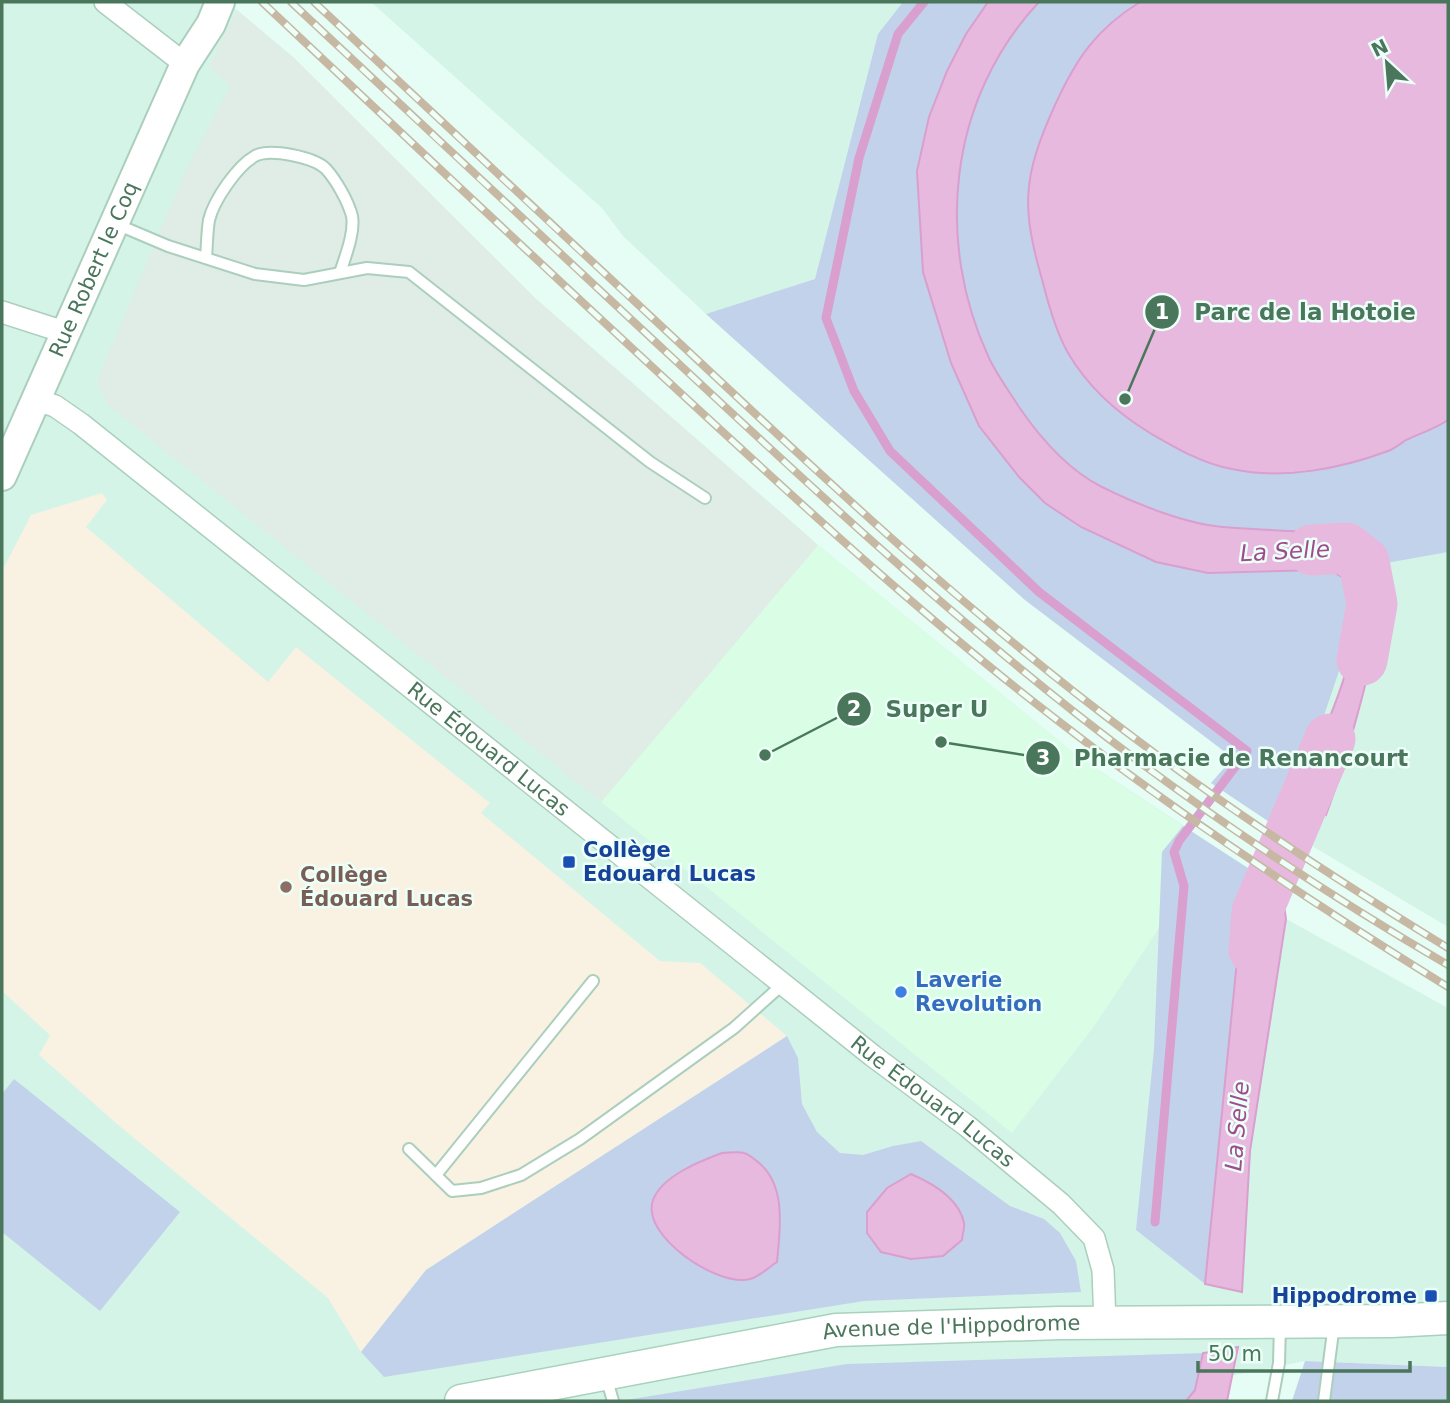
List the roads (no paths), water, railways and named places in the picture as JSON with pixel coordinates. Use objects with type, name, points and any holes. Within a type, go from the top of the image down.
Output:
[{"type":"main road","name":"Avenue de l'Hippodrome","points":[[461,1401],[609,1388],[836,1330],[1448,1318]]},
{"type":"street","points":[[105,2],[185,64]]},
{"type":"street","points":[[185,64],[202,2]]},
{"type":"street","points":[[185,64],[211,24],[220,2]]},
{"type":"street","name":"Rue Robert le Coq","points":[[2,476],[185,64]]},
{"type":"street","points":[[2,312],[67,333]]},
{"type":"street","name":"Rue Édouard Lucas","points":[[37,400],[55,406],[81,424],[873,1056],[978,1135],[1061,1204],[1094,1238],[1103,1270],[1105,1323]]},
{"type":"lane","points":[[206,258],[209,219],[236,172],[257,155],[281,153],[303,157],[325,167],[341,191],[352,217],[350,237],[340,273]]},
{"type":"lane","points":[[115,224],[167,246],[255,274],[304,280],[367,268],[409,272],[650,462],[705,498]]},
{"type":"lane","points":[[436,1175],[593,981]]},
{"type":"lane","points":[[409,1149],[452,1191],[481,1188],[521,1175],[580,1139],[734,1028],[783,984]]},
{"type":"lane","points":[[1324,1401],[1335,1321]]},
{"type":"lane","points":[[1271,1322],[1279,1363],[1272,1401]]},
{"type":"water","points":[[988,2],[1039,2],[1009,40],[985,82],[969,126],[960,172],[957,219],[961,266],[972,313],[992,364],[1019,407],[1036,431],[1067,463],[1090,480],[1130,500],[1177,518],[1209,525],[1279,531],[1355,533],[1376,548],[1387,571],[1348,581],[1332,571],[1208,573],[1156,562],[1081,527],[1045,503],[1019,477],[979,426],[951,363],[923,272],[917,171],[929,117],[947,71],[966,34]]},
{"type":"water","points":[[1140,2],[1448,2],[1448,420],[1390,450],[1350,463],[1291,473],[1251,472],[1221,467],[1200,459],[1150,433],[1104,398],[1076,365],[1056,328],[1036,257],[1028,213],[1031,173],[1044,130],[1080,59],[1099,34]]},
{"type":"water","points":[[1382,589],[1371,664],[1326,815],[1296,798],[1337,699],[1352,647],[1359,596]]},
{"type":"water","points":[[1257,874],[1282,891],[1286,919],[1250,1151],[1242,1292],[1205,1284],[1244,890]]},
{"type":"water","points":[[742,1152],[758,1162],[774,1183],[778,1195],[780,1222],[777,1262],[750,1279],[736,1280],[720,1276],[685,1256],[658,1229],[652,1214],[653,1200],[664,1184],[683,1170],[722,1153]]},
{"type":"water","points":[[911,1174],[944,1193],[961,1214],[964,1225],[962,1240],[943,1256],[911,1259],[881,1252],[867,1233],[867,1212],[887,1188]]},
{"type":"water","points":[[1238,1347],[1227,1401],[1186,1401],[1195,1390],[1203,1353]]},
{"type":"waterway","points":[[924,2],[898,34],[859,158],[826,318],[854,391],[890,451],[1039,592],[1247,751],[1179,841],[1174,852],[1184,886],[1155,1222]]},
{"type":"waterway","name":"La Selle","points":[[1312,550],[1346,548],[1364,562],[1372,604],[1362,660]]},
{"type":"waterway","name":"La Selle","points":[[1254,950],[1257,912],[1330,739]]},
{"type":"railway","points":[[262,2],[743,450],[875,569],[1010,684],[1200,825],[1298,892],[1448,987]]},
{"type":"railway","points":[[291,2],[798,474],[1020,669],[1122,749],[1213,815],[1306,877],[1448,965]]},
{"type":"railway","points":[[314,2],[797,452],[906,551],[1017,646],[1133,737],[1210,793],[1448,948]]},
{"type":"place","name":"Parc de la Hotoie","points":[[1125,399]]},
{"type":"place","name":"Pharmacie de Renancourt","points":[[941,742]]},
{"type":"place","name":"Super U","points":[[765,755]]},
{"type":"place","name":"Collège Edouard Lucas","points":[[569,862]]},
{"type":"place","name":"Collège Édouard Lucas","points":[[286,887]]},
{"type":"place","name":"Laverie Revolution","points":[[901,992]]},
{"type":"place","name":"Hippodrome","points":[[1431,1296]]}]
